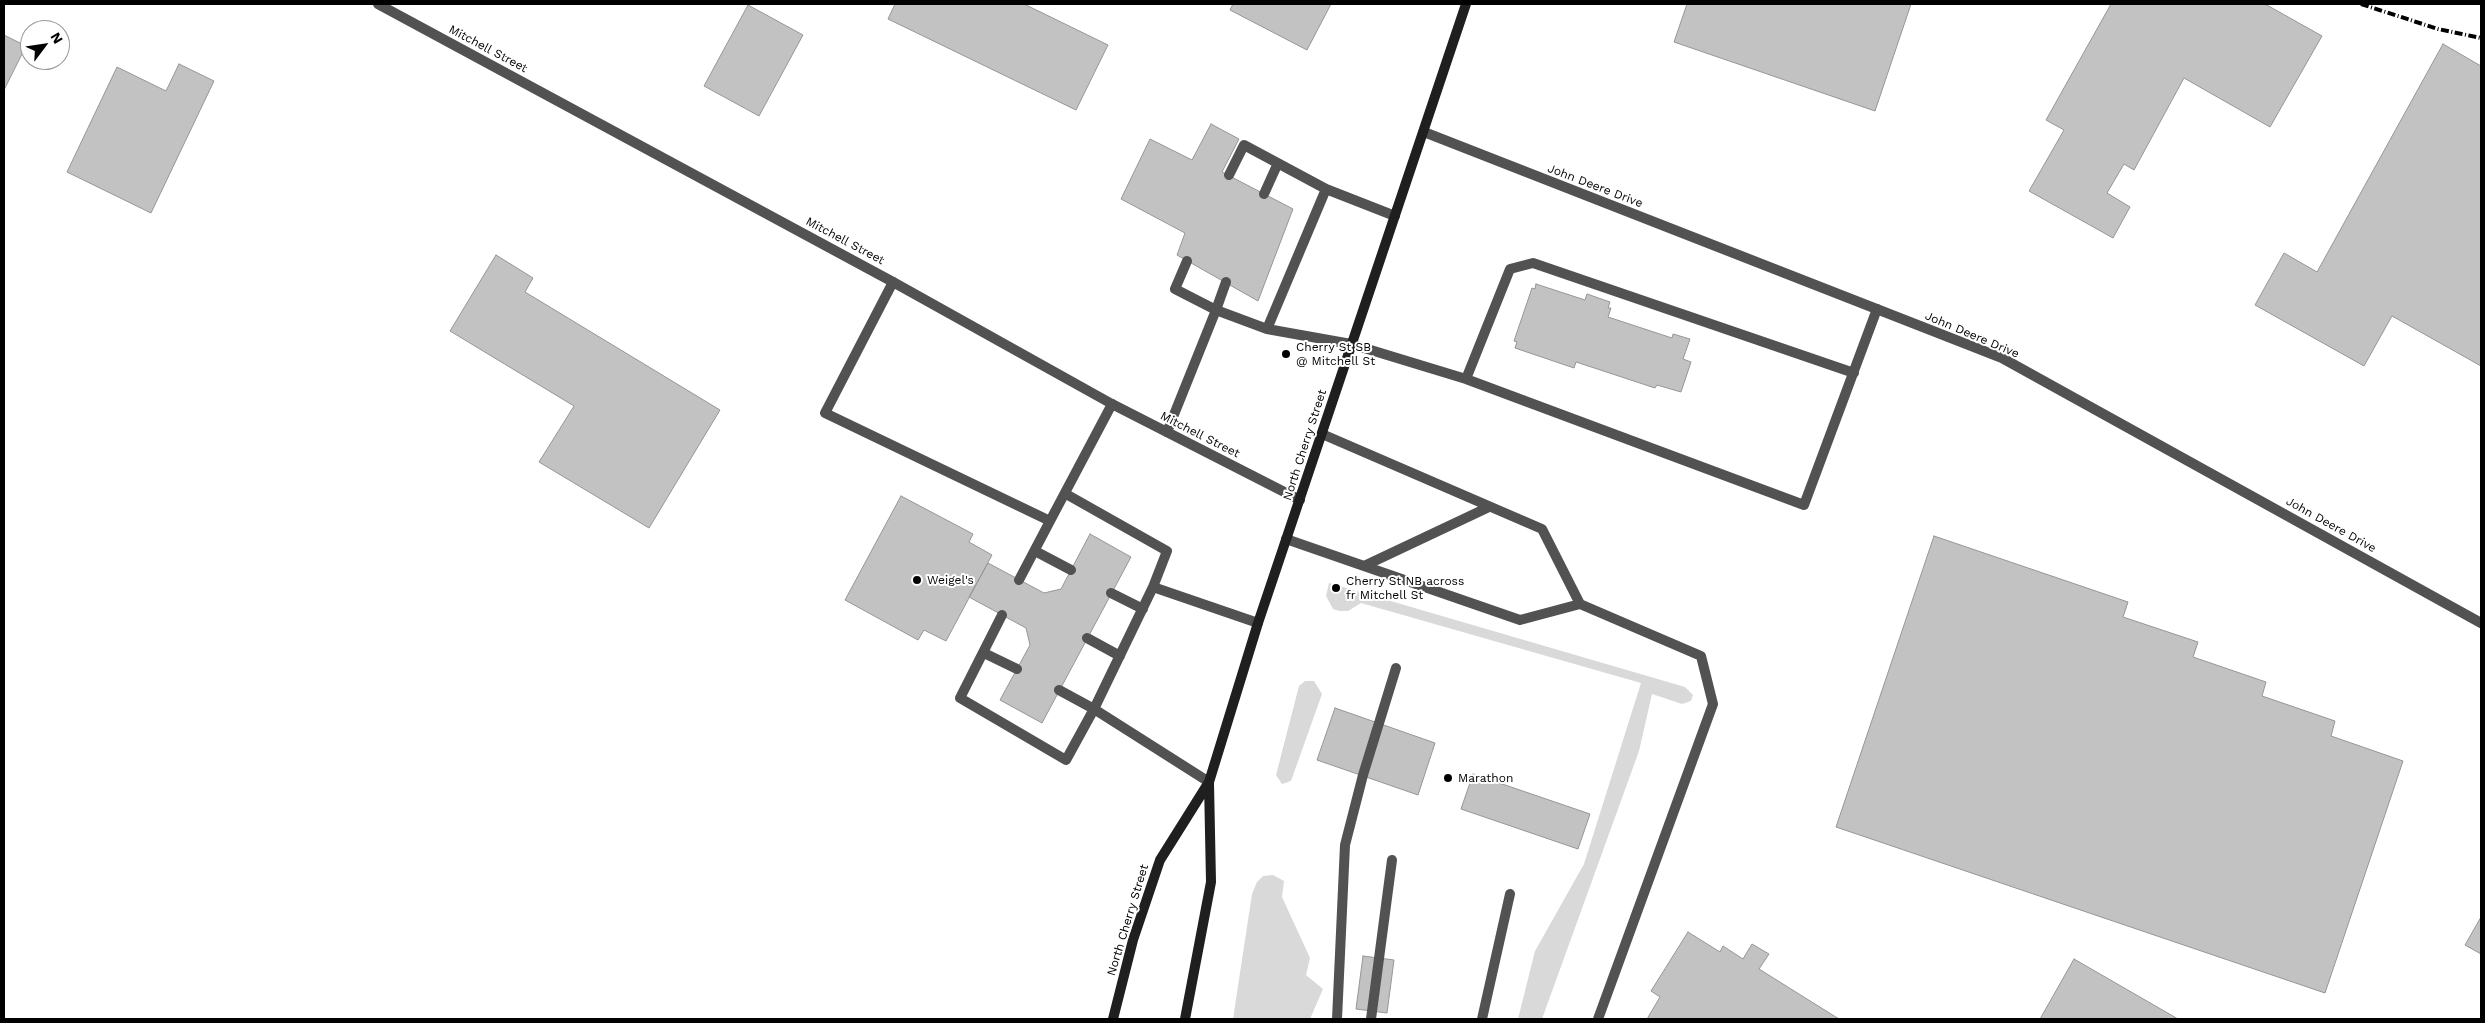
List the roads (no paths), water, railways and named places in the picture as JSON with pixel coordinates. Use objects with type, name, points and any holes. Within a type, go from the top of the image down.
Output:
[{"type":"street","name":"Mitchell Street","points":[[378,4],[893,282],[1112,404],[1300,500]]},
{"type":"street","name":"North Cherry Street","points":[[1113,1019],[1133,940],[1160,860],[1209,782],[1258,623],[1466,4]]},
{"type":"street","name":"John Deere Drive","points":[[1424,132],[2002,358],[2481,622]]},
{"type":"street","points":[[1229,175],[1244,145],[1326,189],[1396,216]]},
{"type":"street","points":[[1264,194],[1278,163]]},
{"type":"street","points":[[1266,329],[1326,189]]},
{"type":"street","points":[[1187,261],[1174,289],[1216,310],[1266,329],[1351,344],[1466,380],[1804,504],[1877,309]]},
{"type":"street","points":[[1466,380],[1510,269],[1533,263],[1854,372]]},
{"type":"street","points":[[893,282],[826,413],[1050,521]]},
{"type":"street","points":[[1167,432],[1226,282]]},
{"type":"street","points":[[1019,580],[1112,404]]},
{"type":"street","points":[[1322,434],[1542,529],[1580,604]]},
{"type":"street","points":[[1002,615],[960,698],[1066,760],[1094,709],[1143,609],[1168,551],[1066,494]]},
{"type":"street","points":[[1364,566],[1489,507]]},
{"type":"street","points":[[1286,539],[1520,620],[1580,604],[1701,656],[1713,704],[1598,1019]]},
{"type":"street","points":[[1035,551],[1071,570]]},
{"type":"street","points":[[1153,587],[1258,623]]},
{"type":"street","points":[[1111,593],[1143,609]]},
{"type":"street","points":[[1087,638],[1120,656]]},
{"type":"street","points":[[984,653],[1017,669]]},
{"type":"street","points":[[1337,1019],[1345,845],[1362,776],[1396,668]]},
{"type":"street","points":[[1059,690],[1094,709],[1209,782]]},
{"type":"street","name":"North Cherry Street","points":[[1186,1019],[1211,882],[1209,782]]},
{"type":"street","points":[[1372,1019],[1392,860]]},
{"type":"street","points":[[1482,1019],[1510,894]]},
{"type":"railway","points":[[2361,4],[2438,29],[2481,38]]},
{"type":"place","name":"Cherry St SB @ Mitchell St","points":[[1286,354]]},
{"type":"place","name":"Weigel's","points":[[917,580]]},
{"type":"place","name":"Cherry St NB across fr Mitchell St","points":[[1336,588]]},
{"type":"place","name":"Marathon","points":[[1448,778]]}]
